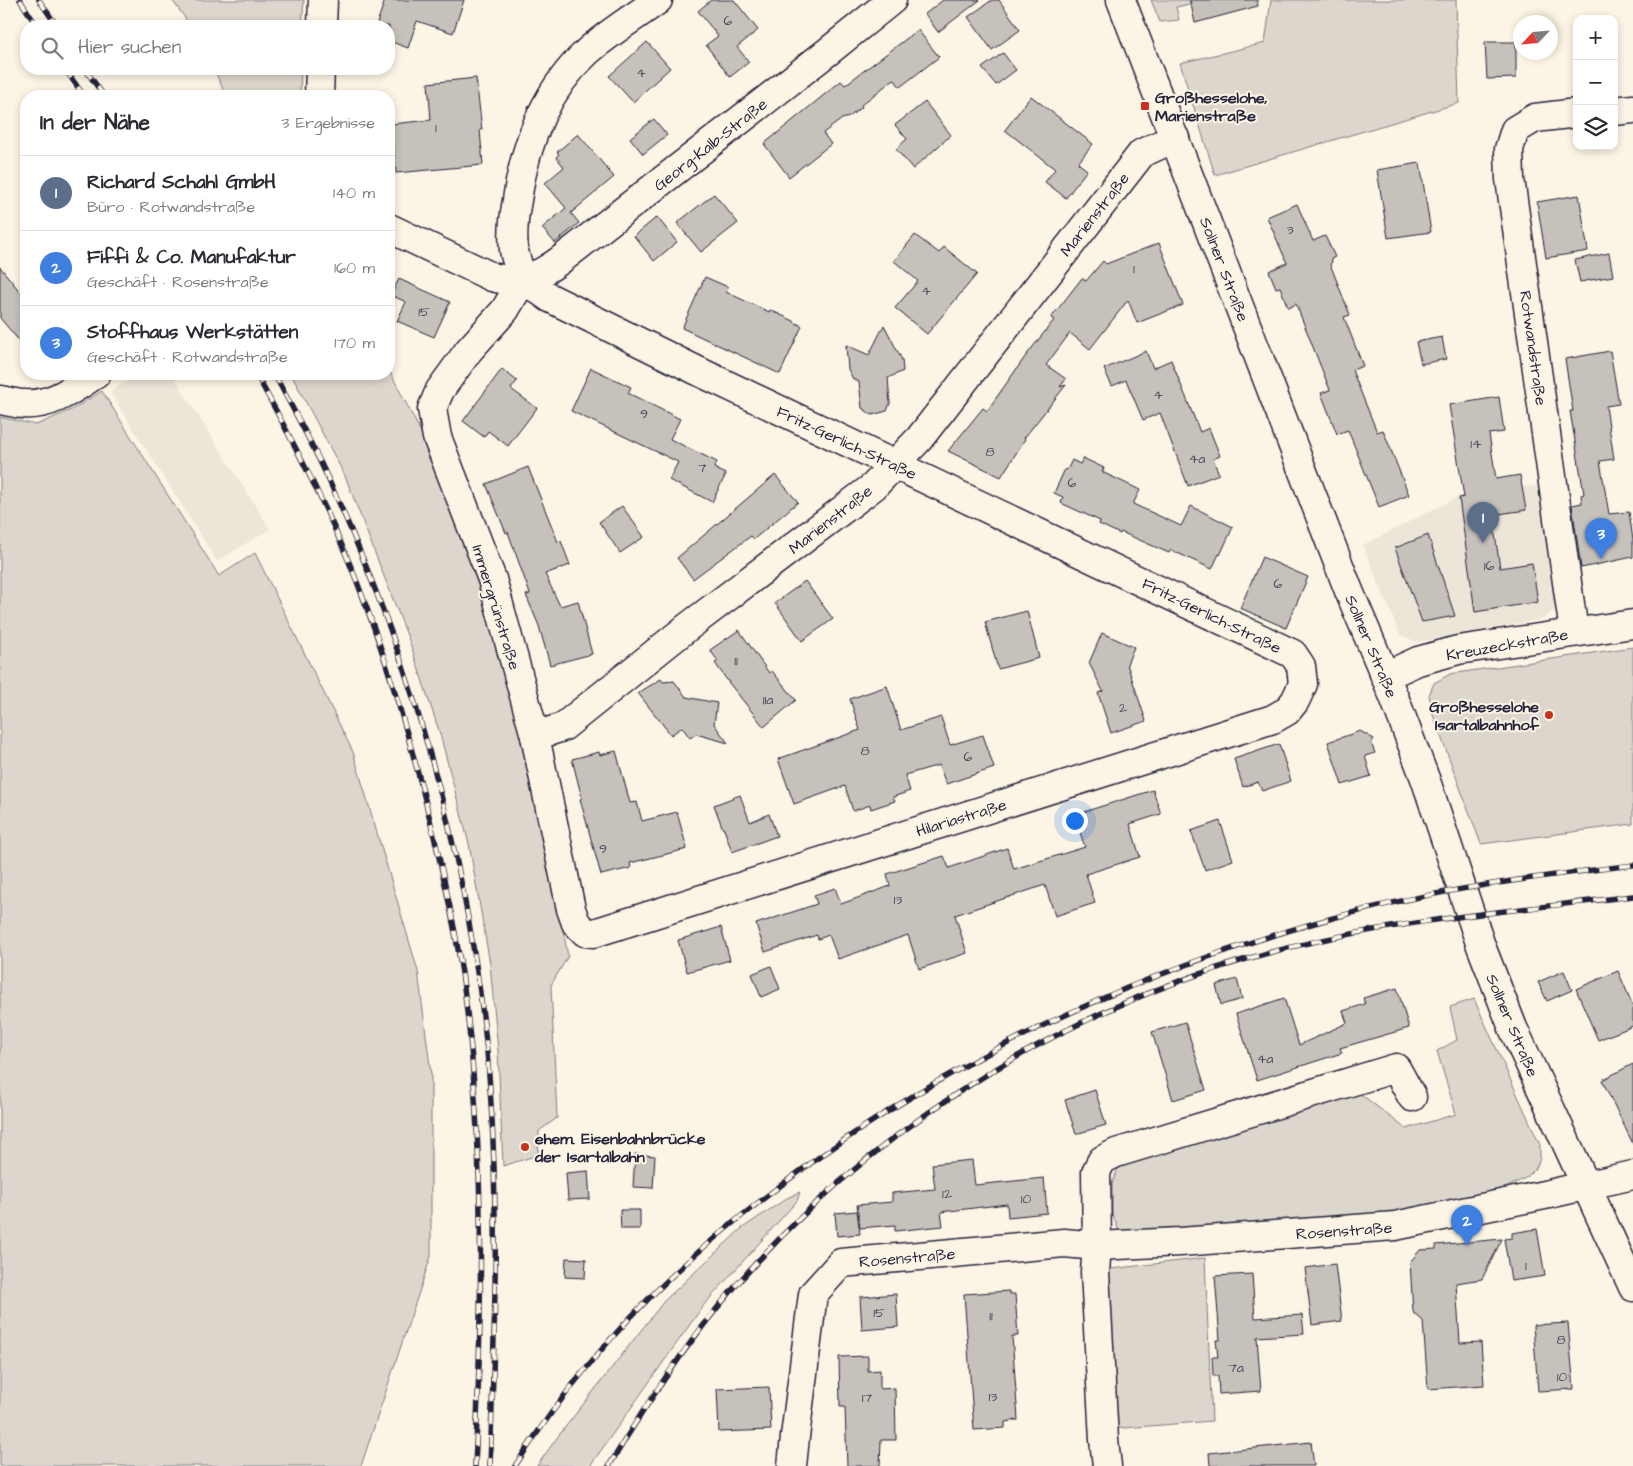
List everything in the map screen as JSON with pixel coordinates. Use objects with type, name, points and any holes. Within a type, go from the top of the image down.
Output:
[{"type":"street","points":[[322,20],[323,0]]},
{"type":"street","points":[[395,231],[492,277],[505,281],[523,279],[514,251],[514,219],[520,175],[547,101],[565,76],[587,52],[610,33],[658,0]]},
{"type":"street","name":"Georg-Kalb-Straße","points":[[523,279],[547,271],[892,0]]},
{"type":"street","name":"Sollner Straße","points":[[1121,0],[1346,582],[1386,676],[1426,781],[1481,946],[1509,1019],[1633,1287]]},
{"type":"street","points":[[319,90],[320,75]]},
{"type":"street","points":[[1618,111],[1633,109]]},
{"type":"street","name":"Rotwandstraße","points":[[1573,113],[1535,118],[1515,130],[1509,149],[1510,179],[1574,632]]},
{"type":"street","name":"Marienstraße","points":[[534,736],[563,727],[689,626],[874,486],[919,439],[1142,153],[1175,138]]},
{"type":"street","name":"Fritz-Gerlich-Straße","points":[[523,279],[550,298],[1280,647],[1293,654],[1301,666]]},
{"type":"street","name":"Immergrünstraße","points":[[523,279],[505,310],[469,350],[440,390],[432,409],[436,437],[492,579],[534,736],[571,909],[576,923],[585,932]]},
{"type":"street","points":[[0,400],[24,404],[43,403],[60,398],[86,380]]},
{"type":"street","name":"Kreuzeckstraße","points":[[1386,676],[1418,661],[1458,650],[1633,624]]},
{"type":"street","name":"Hilariastraße","points":[[585,932],[594,933],[1273,719],[1288,711],[1295,702],[1303,684],[1301,666]]},
{"type":"street","points":[[1105,1453],[1095,1272],[1097,1246],[1096,1172],[1102,1160],[1116,1152],[1396,1068],[1412,1097]]},
{"type":"street","name":"Rosenstraße","points":[[792,1466],[794,1437],[813,1294],[841,1264],[1064,1243],[1097,1246],[1180,1242],[1395,1226],[1633,1175]]},
{"type":"shaded area","points":[[172,0],[304,0],[302,20],[187,20]]},
{"type":"shaded area","points":[[1151,0],[1189,0],[1190,4],[1176,7],[1179,20],[1160,22]]},
{"type":"shaded area","points":[[1271,0],[1456,0],[1459,103],[1215,175],[1180,63],[1265,43]]},
{"type":"shaded area","points":[[217,75],[301,75],[300,90],[223,90]]},
{"type":"shaded area","points":[[128,380],[176,380],[270,529],[217,561],[110,392]]},
{"type":"shaded area","points":[[294,380],[394,380],[423,436],[487,609],[527,744],[568,956],[551,985],[557,1118],[539,1131],[538,1155],[503,1166],[498,1051],[490,964],[469,844],[440,734],[410,643],[345,476]]},
{"type":"shaded area","points":[[102,391],[219,576],[255,553],[353,752],[418,971],[431,1074],[431,1256],[361,1466],[0,1466],[0,417],[36,425],[71,410]]},
{"type":"shaded area","points":[[1540,485],[1556,609],[1543,619],[1417,642],[1400,635],[1363,545],[1458,497]]},
{"type":"shaded area","points":[[1633,647],[1633,824],[1481,844],[1433,715],[1429,695],[1434,683],[1450,674]]},
{"type":"shaded area","points":[[1474,999],[1540,1145],[1540,1159],[1536,1168],[1527,1177],[1500,1191],[1394,1216],[1132,1237],[1119,1231],[1112,1214],[1112,1184],[1118,1168],[1132,1158],[1358,1092],[1406,1129],[1456,1114],[1437,1051],[1457,1040],[1450,1007]]},
{"type":"shaded area","points":[[800,1192],[797,1201],[703,1306],[590,1466],[537,1466],[664,1301],[741,1229],[787,1198]]},
{"type":"shaded area","points":[[1205,1258],[1212,1421],[1112,1429],[1105,1273],[1111,1269]]},
{"type":"building","points":[[385,0],[464,0],[453,33],[417,21],[408,48],[395,43],[395,20],[378,20]]},
{"type":"building","points":[[711,0],[734,0],[758,30],[737,47],[749,62],[730,77],[706,45],[718,36],[698,11]]},
{"type":"building","points":[[943,0],[980,0],[938,32],[925,14]]},
{"type":"building","points":[[992,0],[999,0],[1020,30],[992,50],[968,17]]},
{"type":"building","points":[[1190,0],[1257,0],[1258,6],[1195,23]]},
{"type":"building","points":[[918,30],[939,57],[900,87],[894,79],[849,117],[842,119],[823,133],[831,144],[789,177],[764,144],[841,81],[845,85]]},
{"type":"building","points":[[647,42],[670,68],[633,102],[609,76]]},
{"type":"building","points":[[1485,42],[1513,42],[1516,78],[1487,79]]},
{"type":"building","points":[[1003,53],[1016,70],[996,85],[982,68]]},
{"type":"building","points":[[476,78],[482,130],[480,130],[483,165],[396,173],[395,124],[431,120],[428,83]]},
{"type":"building","points":[[1031,96],[1093,144],[1078,163],[1087,170],[1066,198],[1045,182],[1055,169],[1005,130]]},
{"type":"building","points":[[925,102],[951,135],[913,169],[896,149],[907,139],[895,125]]},
{"type":"building","points":[[654,119],[667,135],[643,154],[630,138]]},
{"type":"building","points":[[578,134],[614,177],[571,213],[579,223],[555,243],[542,228],[566,208],[545,183],[564,167],[556,157],[559,154],[557,152]]},
{"type":"building","points":[[1420,163],[1431,232],[1388,238],[1377,170]]},
{"type":"building","points":[[714,194],[738,223],[701,252],[677,223]]},
{"type":"building","points":[[1579,195],[1588,251],[1546,258],[1537,202]]},
{"type":"building","points":[[1297,204],[1313,241],[1325,236],[1335,257],[1331,259],[1332,262],[1330,264],[1350,315],[1344,317],[1363,366],[1352,370],[1377,432],[1383,430],[1409,495],[1379,507],[1348,430],[1337,434],[1321,393],[1330,390],[1296,304],[1288,308],[1280,287],[1276,288],[1269,271],[1287,263],[1267,217]]},
{"type":"building","points":[[657,217],[677,242],[654,261],[634,236]]},
{"type":"building","points":[[915,235],[939,253],[944,247],[977,274],[927,334],[895,308],[918,281],[894,261]]},
{"type":"building","points":[[1159,243],[1183,305],[1137,323],[1128,300],[1090,349],[1070,333],[1046,365],[1066,379],[1060,387],[1066,385],[1024,438],[1001,477],[948,451],[983,408],[987,411],[1054,320],[1051,318],[1082,278],[1086,281],[1103,261],[1106,264]]},
{"type":"building","points":[[1609,253],[1613,276],[1580,282],[1575,260]]},
{"type":"building","points":[[0,267],[20,292],[20,342],[0,318]]},
{"type":"building","points":[[705,277],[728,287],[726,292],[769,312],[770,310],[802,326],[780,374],[682,328]]},
{"type":"building","points":[[399,279],[450,302],[434,337],[397,321],[406,302],[395,297],[395,287]]},
{"type":"building","points":[[884,325],[902,360],[903,371],[888,378],[890,403],[887,411],[872,415],[862,408],[859,382],[853,379],[848,369],[846,345],[869,355]]},
{"type":"building","points":[[1442,337],[1446,359],[1421,364],[1416,342]]},
{"type":"building","points":[[1146,351],[1153,368],[1171,360],[1200,432],[1209,428],[1220,456],[1213,459],[1219,474],[1188,486],[1160,413],[1143,420],[1126,380],[1112,386],[1104,369]]},
{"type":"building","points":[[1610,351],[1619,404],[1606,406],[1614,459],[1600,461],[1609,514],[1629,512],[1633,540],[1633,557],[1581,568],[1572,505],[1582,503],[1581,495],[1584,494],[1570,411],[1573,411],[1565,359]]},
{"type":"building","points":[[591,368],[631,387],[628,393],[680,419],[670,439],[717,462],[714,468],[726,474],[712,502],[669,480],[678,462],[571,411]]},
{"type":"building","points":[[502,369],[517,381],[511,389],[537,408],[508,446],[488,431],[484,437],[463,421]]},
{"type":"building","points":[[1499,397],[1504,432],[1489,434],[1496,479],[1520,475],[1526,510],[1492,515],[1500,568],[1532,563],[1538,602],[1475,612],[1459,498],[1464,497],[1449,405]]},
{"type":"building","points":[[1083,458],[1104,468],[1102,472],[1140,490],[1133,504],[1181,526],[1191,506],[1233,527],[1212,569],[1171,550],[1169,553],[1121,532],[1120,534],[1099,524],[1100,521],[1061,503],[1063,497],[1054,493],[1065,469],[1067,470],[1072,460],[1080,464]]},
{"type":"building","points":[[528,467],[558,542],[561,541],[570,565],[545,574],[560,606],[578,601],[592,654],[550,665],[539,626],[526,595],[530,594],[508,532],[506,533],[486,484]]},
{"type":"building","points":[[775,475],[798,502],[754,539],[751,536],[693,579],[677,558]]},
{"type":"building","points":[[622,506],[644,537],[620,553],[599,522]]},
{"type":"building","points":[[1428,535],[1455,616],[1422,622],[1395,548]]},
{"type":"building","points":[[1262,557],[1308,577],[1286,628],[1240,608]]},
{"type":"building","points":[[805,581],[833,619],[802,641],[775,603]]},
{"type":"building","points":[[1027,611],[1039,658],[998,669],[985,622]]},
{"type":"building","points":[[739,630],[769,673],[772,671],[796,700],[764,727],[729,683],[715,663],[718,661],[710,650]]},
{"type":"building","points":[[1102,633],[1134,647],[1127,664],[1146,721],[1111,733],[1098,693],[1103,691],[1089,663]]},
{"type":"building","points":[[661,679],[663,682],[674,681],[686,697],[717,703],[714,724],[728,743],[696,734],[690,738],[682,727],[671,735],[638,693]]},
{"type":"building","points":[[887,686],[901,730],[941,717],[950,745],[983,735],[994,768],[946,784],[939,765],[905,775],[910,791],[893,797],[895,801],[871,809],[870,805],[853,811],[845,786],[794,804],[778,759],[860,730],[850,699]]},
{"type":"building","points":[[1360,731],[1374,739],[1371,743],[1375,753],[1365,756],[1371,776],[1342,785],[1328,742]]},
{"type":"building","points":[[1279,744],[1291,781],[1262,791],[1258,782],[1243,787],[1234,759]]},
{"type":"building","points":[[616,751],[630,803],[637,802],[642,821],[677,812],[687,849],[630,863],[631,868],[601,875],[580,799],[582,798],[572,759],[599,752],[600,755]]},
{"type":"building","points":[[1153,790],[1161,814],[1130,824],[1140,857],[1086,874],[1095,903],[1055,916],[1045,885],[955,915],[967,953],[919,969],[908,935],[838,959],[829,935],[818,939],[817,935],[765,952],[756,924],[817,904],[814,895],[835,888],[841,904],[890,886],[887,874],[944,856],[949,868],[1007,848],[1014,869],[1085,847],[1074,815]]},
{"type":"building","points":[[740,795],[750,822],[769,814],[777,836],[732,852],[714,805]]},
{"type":"building","points":[[1220,821],[1233,860],[1205,870],[1191,831]]},
{"type":"building","points":[[721,927],[730,960],[687,972],[678,940]]},
{"type":"building","points":[[771,966],[780,989],[761,997],[752,974]]},
{"type":"building","points":[[1564,971],[1572,990],[1547,1001],[1538,982]]},
{"type":"building","points":[[1618,971],[1633,1006],[1633,1026],[1598,1040],[1576,989]]},
{"type":"building","points":[[1237,979],[1242,999],[1221,1005],[1216,985]]},
{"type":"building","points":[[1397,988],[1409,1028],[1340,1048],[1342,1053],[1257,1080],[1236,1014],[1284,998],[1299,1045],[1347,1023],[1343,1011],[1365,1004],[1363,998]]},
{"type":"building","points":[[1185,1022],[1206,1090],[1173,1100],[1152,1032]]},
{"type":"building","points":[[1633,1064],[1633,1144],[1602,1080]]},
{"type":"building","points":[[1095,1090],[1106,1125],[1076,1134],[1065,1100]]},
{"type":"building","points":[[635,1154],[655,1156],[653,1188],[633,1187]]},
{"type":"building","points":[[972,1160],[975,1185],[1044,1178],[1047,1213],[1008,1217],[1007,1204],[941,1212],[943,1226],[895,1231],[895,1225],[860,1228],[857,1205],[892,1202],[892,1193],[935,1189],[932,1164]]},
{"type":"building","points":[[588,1171],[590,1199],[568,1200],[566,1173]]},
{"type":"building","points":[[620,1210],[640,1210],[640,1229],[621,1229]]},
{"type":"building","points":[[857,1211],[860,1234],[837,1236],[835,1213]]},
{"type":"building","points":[[1537,1229],[1545,1276],[1511,1281],[1504,1239],[1512,1238],[1512,1233]]},
{"type":"building","points":[[1502,1239],[1482,1279],[1456,1283],[1460,1343],[1481,1342],[1484,1385],[1428,1389],[1423,1321],[1413,1312],[1410,1262],[1420,1250],[1436,1249],[1436,1245]]},
{"type":"building","points":[[566,1258],[586,1259],[585,1278],[565,1277]]},
{"type":"building","points":[[1335,1264],[1342,1321],[1312,1325],[1305,1268]]},
{"type":"building","points":[[1252,1274],[1255,1318],[1302,1315],[1304,1334],[1257,1337],[1261,1391],[1219,1394],[1218,1376],[1213,1376],[1212,1357],[1218,1357],[1216,1340],[1220,1340],[1215,1276]]},
{"type":"building","points":[[1009,1291],[1009,1294],[1015,1294],[1018,1336],[1012,1336],[1018,1420],[1005,1422],[1005,1428],[974,1430],[964,1294]]},
{"type":"building","points":[[896,1294],[898,1327],[862,1330],[860,1297]]},
{"type":"building","points":[[1568,1323],[1574,1389],[1538,1391],[1533,1325]]},
{"type":"building","points":[[868,1356],[868,1371],[880,1370],[880,1389],[895,1388],[896,1440],[881,1440],[880,1466],[847,1466],[845,1407],[840,1407],[839,1357]]},
{"type":"building","points":[[769,1387],[771,1430],[719,1432],[717,1389]]},
{"type":"building","points":[[1311,1442],[1314,1466],[1210,1466],[1209,1453]]},
{"type":"railway","points":[[20,0],[33,20]]},
{"type":"railway","points":[[39,0],[53,20]]},
{"type":"railway","points":[[69,75],[80,90]]},
{"type":"railway","points":[[89,75],[100,90]]},
{"type":"railway","points":[[259,380],[317,490],[349,562],[370,617],[389,672],[427,807],[454,925],[469,1034],[475,1095],[478,1157],[480,1343],[475,1466]]},
{"type":"railway","points":[[277,380],[331,485],[387,621],[411,691],[432,762],[451,834],[466,907],[478,979],[487,1052],[494,1156],[495,1311],[490,1466]]},
{"type":"railway","points":[[515,1466],[550,1414],[609,1341],[652,1295],[708,1243],[818,1158],[881,1115],[946,1076],[1080,1008],[1221,952],[1293,929],[1433,894],[1633,865]]},
{"type":"railway","points":[[609,1466],[659,1386],[715,1310],[757,1262],[810,1209],[867,1159],[928,1113],[991,1072],[1057,1035],[1126,1003],[1196,975],[1268,953],[1313,942],[1449,918],[1633,896]]},
{"type":"place","name":"Großhesselohe, Marienstraße","points":[[1145,106]]},
{"type":"place","name":"Richard Schahl GmbH","points":[[1483,543]]},
{"type":"place","name":"Stoffhaus Werkstätten","points":[[1601,559]]},
{"type":"place","name":"Großhesselohe Isartalbahnhof","points":[[1549,715]]},
{"type":"place","name":"ehem. Eisenbahnbrücke der Isartalbahn","points":[[525,1147]]},
{"type":"place","name":"Fiffi & Co. Manufaktur","points":[[1467,1246]]}]
